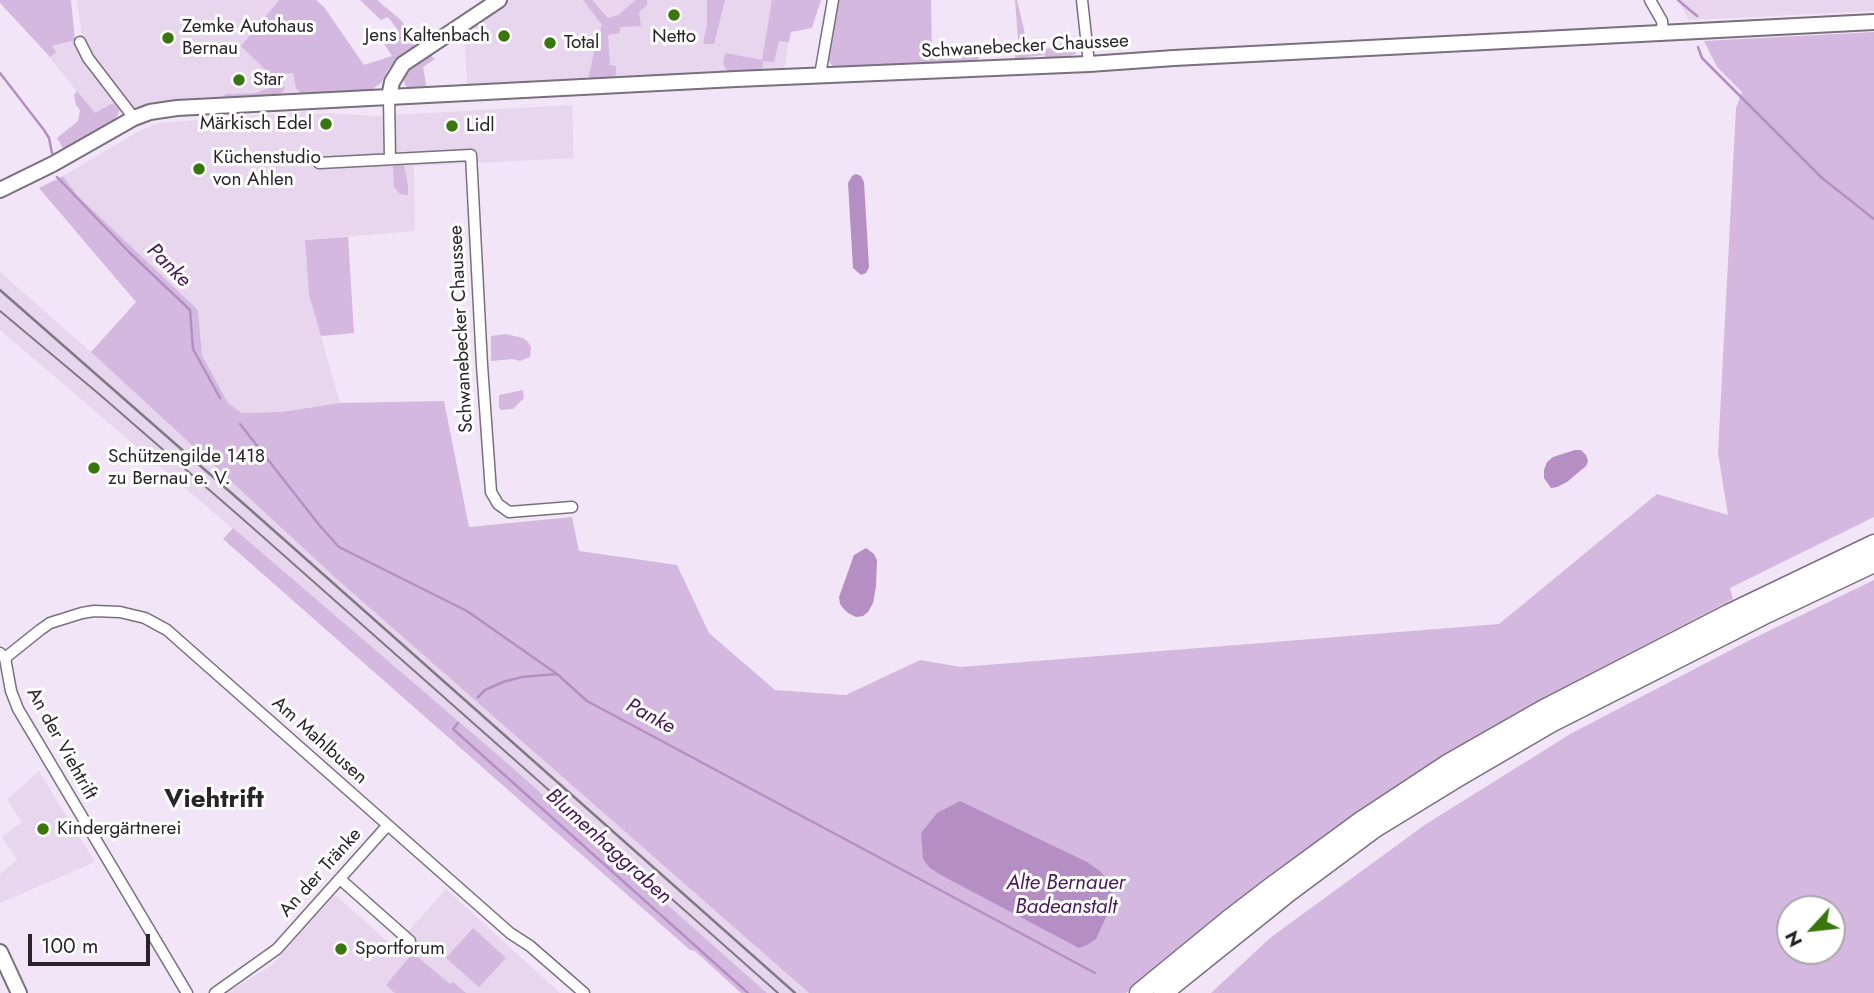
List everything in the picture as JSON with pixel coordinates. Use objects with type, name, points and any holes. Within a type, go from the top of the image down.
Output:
[{"type":"highway","points":[[1139,993],[1271,887],[1361,821],[1449,763],[1542,710],[1728,614],[1874,544]]},
{"type":"highway","points":[[1163,993],[1353,844],[1460,776],[1551,723],[1768,613],[1874,563]]},
{"type":"main road","points":[[389,97],[392,82],[403,64],[499,0]]},
{"type":"main road","name":"Schwanebecker Chaussee","points":[[0,190],[53,164],[134,118],[150,112],[177,108],[1088,64],[1874,22]]},
{"type":"main road","points":[[1,956],[19,993]]},
{"type":"street","points":[[820,75],[833,0]]},
{"type":"street","points":[[1082,0],[1088,64]]},
{"type":"street","points":[[1650,0],[1669,32]]},
{"type":"street","points":[[80,42],[88,58],[134,118]]},
{"type":"street","points":[[389,97],[390,159]]},
{"type":"street","name":"Schwanebecker Chaussee","points":[[319,163],[471,155],[491,492],[498,504],[509,512],[572,507]]},
{"type":"street","name":"Am Mahlbusen","points":[[3,655],[50,624],[94,611],[120,612],[145,618],[167,630],[518,940],[530,946],[584,993]]},
{"type":"street","name":"An der Viehtrift","points":[[3,655],[18,709],[187,993]]},
{"type":"street","name":"An der Tränke","points":[[215,993],[275,950],[387,825]]},
{"type":"street","points":[[340,879],[410,941]]},
{"type":"shaded area","points":[[0,0],[71,0],[75,40],[52,46],[56,52],[50,57]]},
{"type":"shaded area","points":[[77,0],[279,0],[241,46],[293,73],[296,89],[303,95],[208,98],[119,109],[98,118],[43,49],[82,38]]},
{"type":"shaded area","points":[[279,0],[316,0],[324,7],[364,65],[392,56],[378,34],[396,34],[398,30],[388,17],[381,20],[360,0],[377,0],[402,21],[416,48],[400,57],[389,68],[381,83],[371,90],[308,97],[296,89],[293,73],[271,75],[241,46]]},
{"type":"shaded area","points":[[506,0],[796,0],[784,69],[513,83],[467,89],[465,46],[461,34]]},
{"type":"shaded area","points":[[583,0],[592,0],[608,18],[618,15],[636,0],[647,0],[647,5],[639,12],[641,26],[620,27],[620,33],[608,35],[610,65],[616,66],[614,78],[588,80],[602,25]]},
{"type":"shaded area","points":[[707,0],[725,0],[714,44],[703,44],[707,24]]},
{"type":"shaded area","points":[[772,0],[821,0],[812,28],[791,32],[789,42],[779,41],[774,62],[763,61],[762,70],[728,72],[723,64],[725,53],[762,60]]},
{"type":"shaded area","points":[[836,0],[931,0],[932,52],[975,51],[975,44],[978,44],[979,58],[973,64],[835,69],[827,59]]},
{"type":"shaded area","points":[[1015,0],[1029,51],[1060,47],[1060,44],[1066,42],[1067,51],[1078,49],[1075,54],[1015,60],[1015,52],[1026,51],[1023,38],[1018,39]]},
{"type":"shaded area","points":[[1678,0],[1874,0],[1874,11],[1689,20]]},
{"type":"shaded area","points":[[1874,32],[1874,517],[1730,588],[1733,599],[1568,685],[1356,813],[1222,913],[1126,993],[809,993],[339,581],[91,352],[136,302],[39,188],[63,176],[77,195],[198,310],[202,355],[228,403],[242,413],[281,412],[340,403],[444,401],[469,527],[572,517],[579,551],[677,565],[709,633],[775,690],[846,695],[920,660],[961,667],[1499,624],[1657,494],[1728,515],[1718,453],[1736,108],[1742,92],[1717,67],[1704,41]]},
{"type":"shaded area","points":[[428,53],[435,59],[423,67],[427,90],[410,89],[405,85],[403,76],[413,63]]},
{"type":"shaded area","points":[[280,84],[285,88],[279,96],[222,97],[227,94],[256,93]]},
{"type":"shaded area","points":[[77,91],[95,113],[113,103],[119,112],[116,119],[64,150],[57,138],[78,121],[80,110],[74,95]]},
{"type":"shaded area","points":[[572,105],[574,158],[414,166],[415,231],[305,240],[309,295],[340,403],[280,412],[242,413],[228,403],[202,355],[198,310],[77,195],[63,176],[139,131],[159,123],[312,111],[315,114],[374,116]]},
{"type":"shaded area","points":[[404,165],[408,195],[400,194],[394,187],[393,166]]},
{"type":"shaded area","points":[[348,237],[354,333],[321,336],[309,295],[305,240]]},
{"type":"shaded area","points":[[0,272],[91,352],[339,581],[809,993],[767,993],[506,762],[0,330]]},
{"type":"shaded area","points":[[505,334],[523,338],[528,342],[531,347],[530,357],[520,361],[491,361],[491,336]]},
{"type":"shaded area","points":[[523,390],[524,398],[513,409],[499,408],[499,395]]},
{"type":"shaded area","points":[[233,528],[506,762],[767,993],[741,993],[695,951],[690,950],[223,539]]},
{"type":"shaded area","points":[[1874,580],[1874,993],[1211,993],[1270,938],[1426,824],[1572,733],[1750,640]]},
{"type":"shaded area","name":"Kindergärtnerei","points":[[39,771],[95,862],[0,903],[0,874],[17,860],[2,837],[22,822],[7,800]]},
{"type":"shaded area","points":[[446,889],[560,993],[227,993],[272,965],[335,895],[394,947]]},
{"type":"shaded area","points":[[473,928],[506,958],[479,987],[446,958]]},
{"type":"shaded area","points":[[413,953],[450,984],[453,982],[466,993],[395,993],[386,985]]},
{"type":"water","points":[[856,174],[861,176],[864,182],[869,267],[866,273],[861,275],[853,268],[848,183]]},
{"type":"water","points":[[1581,450],[1586,455],[1586,466],[1567,482],[1551,488],[1544,478],[1547,462],[1553,457]]},
{"type":"water","points":[[866,548],[877,560],[876,586],[873,603],[868,612],[856,617],[843,608],[839,597],[854,555]]},
{"type":"water","name":"Alte Bernauer Badeanstalt","points":[[960,801],[1087,862],[1100,871],[1111,884],[1114,900],[1096,939],[1079,948],[929,867],[923,859],[921,833],[937,813]]},
{"type":"waterway","points":[[1678,0],[1697,16]]},
{"type":"waterway","points":[[1698,47],[1702,58],[1822,178],[1874,219]]},
{"type":"waterway","name":"Panke","points":[[0,73],[44,130],[52,153]]},
{"type":"waterway","name":"Panke","points":[[57,177],[129,252],[190,310],[193,349],[220,398]]},
{"type":"waterway","name":"Panke","points":[[240,424],[339,547],[467,611],[557,674],[587,701],[1095,973]]},
{"type":"waterway","points":[[478,697],[485,690],[503,682],[522,677],[557,674]]},
{"type":"waterway","name":"Blumenhaggraben","points":[[458,723],[453,729],[748,993]]},
{"type":"tram line","points":[[0,311],[245,521],[778,993]]},
{"type":"railway","points":[[0,290],[795,993]]},
{"type":"place","name":"Netto","points":[[674,15]]},
{"type":"place","name":"Jens Kaltenbach","points":[[504,36]]},
{"type":"place","name":"Zemke Autohaus Bernau","points":[[168,38]]},
{"type":"place","name":"Total","points":[[550,43]]},
{"type":"place","name":"Star","points":[[239,80]]},
{"type":"place","name":"Märkisch Edel","points":[[326,124]]},
{"type":"place","name":"Lidl","points":[[452,126]]},
{"type":"place","name":"Küchenstudio von Ahlen","points":[[199,169]]},
{"type":"place","name":"Schützengilde 1418 zu Bernau e. V.","points":[[94,468]]},
{"type":"place","name":"Kindergärtnerei","points":[[43,829]]},
{"type":"place","name":"Sportforum","points":[[341,949]]},
{"type":"district","name":"Viehtrift","points":[[214,801]]}]
